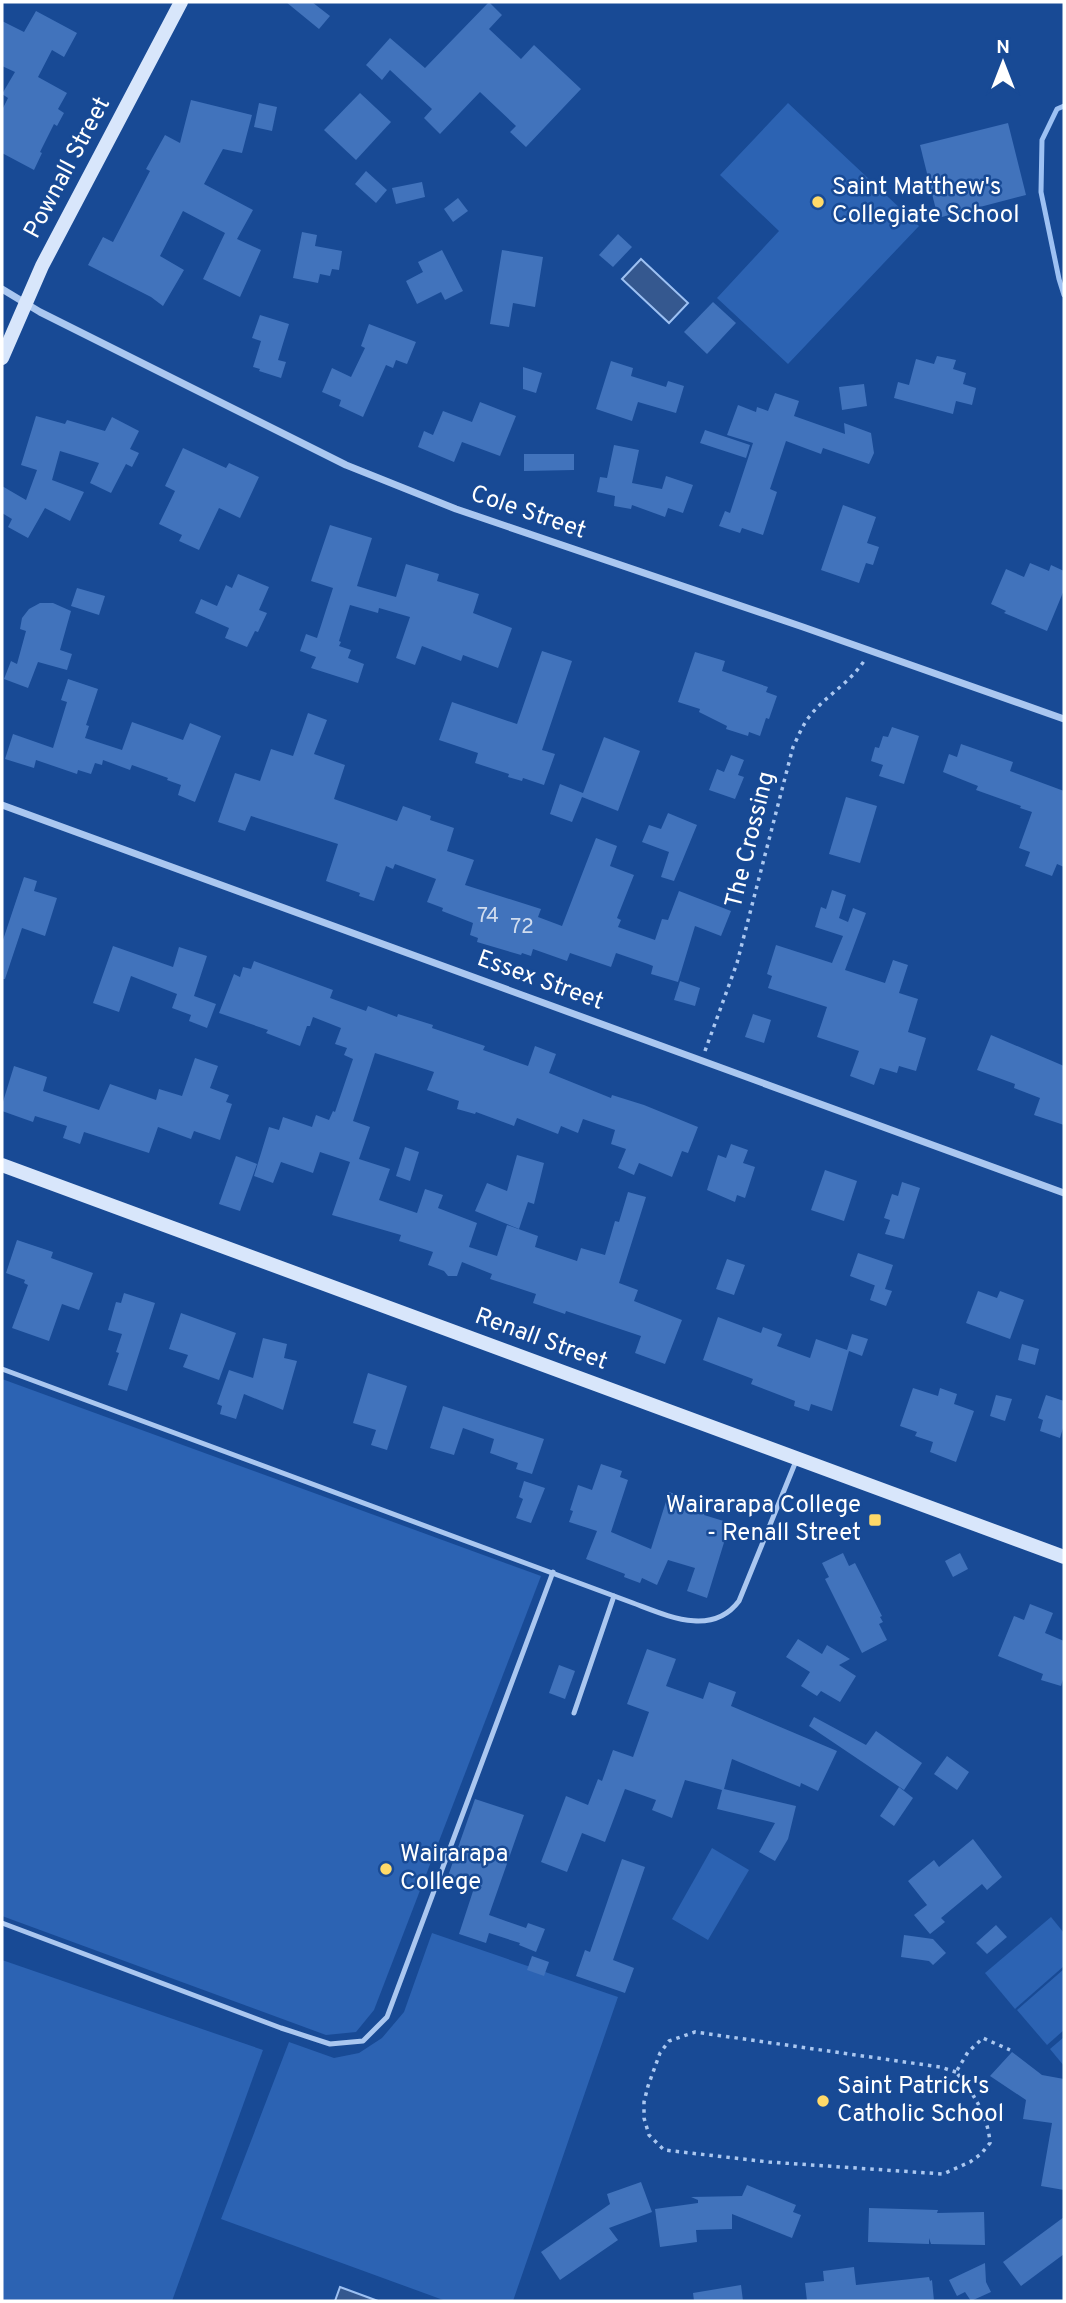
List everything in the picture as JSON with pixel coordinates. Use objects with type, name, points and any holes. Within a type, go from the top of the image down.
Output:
[{"type":"street","name":"Pownall Street","points":[[2,358],[25,303],[181,2]]},
{"type":"street","name":"Cole Street","points":[[2,289],[346,466],[456,509],[1064,719]]},
{"type":"street","name":"Essex Street","points":[[2,805],[1064,1193]]},
{"type":"street","name":"Renall Street","points":[[2,1166],[1064,1557]]},
{"type":"lane","points":[[2,1369],[614,1596],[693,1622],[715,1619],[727,1614],[743,1595],[797,1458]]},
{"type":"lane","points":[[2,1923],[281,2028],[330,2044],[363,2041],[387,2017],[553,1572]]},
{"type":"lane","points":[[574,1713],[614,1596]]},
{"type":"path","name":"The Crossing","points":[[702,1060],[737,963],[793,747],[807,719],[855,674],[871,651]]},
{"type":"path","points":[[695,2032],[940,2067],[956,2072],[986,2119],[990,2143],[970,2162],[943,2174],[769,2162],[664,2150],[649,2135],[643,2118],[648,2086],[660,2053],[669,2041],[695,2032]]},
{"type":"path","points":[[956,2072],[968,2052],[983,2038],[1010,2050]]},
{"type":"shaded area","points":[[788,103],[919,226],[788,364],[717,298],[779,231],[720,175]]},
{"type":"shaded area","points":[[641,259],[688,303],[669,323],[622,279]]},
{"type":"shaded area","points":[[2,1379],[541,1576],[374,2010],[356,2032],[326,2035],[2,1916]]},
{"type":"shaded area","points":[[712,1848],[749,1870],[708,1940],[672,1919]]},
{"type":"shaded area","points":[[1051,1917],[1064,1933],[1064,1966],[1015,2009],[985,1973]]},
{"type":"shaded area","points":[[432,1933],[618,1997],[513,2301],[446,2301],[221,2219],[289,2042],[334,2058],[359,2053],[382,2038],[404,2012]]},
{"type":"shaded area","points":[[2,1960],[263,2050],[172,2301],[2,2301]]},
{"type":"shaded area","points":[[1064,1969],[1064,2030],[1047,2045],[1017,2010]]},
{"type":"shaded area","points":[[1064,2037],[1064,2066],[1050,2049]]},
{"type":"shaded area","points":[[340,2287],[378,2301],[335,2301]]},
{"type":"building","points":[[286,2],[312,2],[330,16],[319,29]]},
{"type":"building","points":[[489,2],[502,15],[489,29],[521,59],[534,45],[581,89],[526,147],[510,132],[516,126],[480,92],[440,134],[424,118],[432,109],[390,70],[382,80],[366,65],[390,38],[425,68]]},
{"type":"building","points":[[36,11],[77,33],[64,57],[52,50],[38,77],[67,93],[58,109],[64,113],[57,126],[54,124],[34,170],[2,153],[2,110],[8,98],[2,94],[15,72],[2,66],[2,21],[24,32]]},
{"type":"building","points":[[360,93],[391,122],[356,160],[324,130]]},
{"type":"building","points":[[191,100],[252,115],[242,153],[223,149],[204,184],[253,210],[237,239],[261,250],[240,297],[203,279],[225,233],[183,211],[160,256],[184,270],[163,306],[151,297],[88,265],[103,237],[113,242],[150,171],[146,169],[165,135],[180,143]]},
{"type":"building","points":[[259,103],[277,107],[272,131],[254,127]]},
{"type":"building","points":[[1008,123],[1026,195],[938,218],[920,145]]},
{"type":"building","points":[[366,171],[387,190],[376,203],[355,184]]},
{"type":"building","points":[[422,182],[425,197],[396,204],[392,188]]},
{"type":"building","points":[[458,198],[468,211],[453,222],[444,209]]},
{"type":"building","points":[[302,232],[317,235],[315,246],[342,251],[339,270],[332,269],[330,276],[320,274],[318,283],[293,278]]},
{"type":"building","points":[[618,234],[632,247],[613,267],[599,255]]},
{"type":"building","points":[[442,250],[463,291],[445,300],[441,292],[417,304],[406,281],[423,272],[418,262]]},
{"type":"building","points":[[502,250],[543,257],[535,307],[513,303],[509,327],[490,324]]},
{"type":"building","points":[[713,302],[736,323],[707,354],[684,332]]},
{"type":"building","points":[[260,315],[289,324],[278,360],[286,362],[281,378],[253,367],[261,341],[252,338]]},
{"type":"building","points":[[369,324],[416,342],[407,364],[396,360],[393,368],[386,365],[363,417],[339,406],[341,400],[322,392],[332,368],[351,377],[365,348],[361,346]]},
{"type":"building","points":[[937,356],[956,360],[953,369],[966,373],[963,384],[976,388],[972,405],[956,401],[953,414],[894,398],[898,382],[909,385],[916,359],[934,364]]},
{"type":"building","points":[[611,361],[633,368],[631,376],[666,387],[668,381],[684,386],[676,413],[638,402],[632,421],[596,409]]},
{"type":"building","points":[[523,367],[542,373],[536,393],[523,389]]},
{"type":"building","points":[[864,384],[867,406],[842,410],[839,387]]},
{"type":"building","points":[[775,393],[799,401],[794,416],[845,434],[844,423],[871,433],[874,453],[869,464],[823,448],[821,454],[786,441],[770,489],[777,492],[763,535],[742,528],[740,533],[719,526],[725,511],[730,513],[753,443],[727,435],[738,405],[756,412],[757,407],[768,411]]},
{"type":"building","points":[[480,402],[516,416],[500,456],[462,442],[454,462],[418,447],[424,431],[433,435],[443,411],[472,422]]},
{"type":"building","points":[[36,416],[65,424],[67,420],[105,431],[112,417],[139,431],[130,449],[139,453],[132,467],[126,464],[111,493],[90,483],[99,463],[60,451],[52,480],[84,492],[70,521],[45,508],[28,538],[8,527],[12,519],[2,513],[2,486],[26,500],[37,470],[21,465]]},
{"type":"building","points":[[705,430],[750,445],[746,458],[700,443]]},
{"type":"building","points":[[614,445],[639,450],[632,483],[662,489],[666,476],[693,485],[683,513],[668,508],[665,517],[632,505],[631,509],[614,506],[615,496],[597,492],[600,477],[607,478]]},
{"type":"building","points":[[183,448],[226,468],[229,463],[259,477],[240,518],[219,508],[199,550],[179,541],[182,535],[159,524],[175,491],[165,486]]},
{"type":"building","points":[[524,454],[574,454],[574,470],[524,471]]},
{"type":"building","points":[[843,505],[876,517],[867,543],[879,547],[873,565],[866,563],[859,583],[821,570]]},
{"type":"building","points":[[330,525],[372,538],[357,586],[396,597],[406,564],[439,574],[437,581],[479,594],[473,613],[512,628],[498,668],[463,655],[461,661],[422,646],[415,665],[396,658],[410,617],[379,608],[378,613],[350,605],[339,646],[351,650],[348,658],[364,664],[358,683],[311,668],[316,657],[300,651],[306,634],[317,638],[333,588],[311,581]]},
{"type":"building","points":[[1030,563],[1049,571],[1051,565],[1064,571],[1064,590],[1047,631],[1004,613],[1006,611],[991,604],[1006,569],[1024,577]]},
{"type":"building","points":[[238,574],[269,587],[259,610],[267,613],[247,647],[225,638],[229,628],[195,613],[201,599],[217,606],[226,585],[232,588]]},
{"type":"building","points":[[77,588],[105,596],[99,615],[71,606]]},
{"type":"building","points":[[40,603],[53,603],[71,611],[60,650],[72,654],[67,670],[38,662],[28,688],[4,679],[11,661],[17,664],[26,631],[20,629],[22,618],[29,609]]},
{"type":"building","points":[[542,651],[572,661],[542,750],[555,754],[544,785],[523,778],[522,781],[508,777],[509,774],[475,763],[478,753],[439,740],[452,702],[517,724]]},
{"type":"building","points":[[695,652],[725,661],[722,671],[768,687],[766,692],[777,696],[760,736],[749,732],[748,736],[726,729],[727,726],[699,712],[700,709],[678,702]]},
{"type":"building","points":[[68,679],[98,689],[86,725],[89,726],[85,738],[122,750],[132,722],[183,740],[190,723],[221,736],[195,802],[178,795],[181,785],[132,765],[130,770],[103,760],[102,765],[95,763],[91,774],[78,770],[77,774],[36,760],[34,768],[5,759],[13,734],[53,748],[67,702],[61,700]]},
{"type":"building","points":[[308,713],[327,720],[314,754],[345,765],[334,799],[397,821],[403,806],[431,816],[430,820],[454,828],[447,851],[474,860],[465,885],[541,909],[538,917],[562,926],[596,838],[617,846],[610,866],[634,875],[617,918],[621,920],[618,927],[655,940],[662,919],[668,920],[679,891],[731,911],[721,936],[695,926],[678,982],[651,974],[653,966],[616,953],[611,967],[570,953],[567,961],[533,949],[531,956],[521,955],[477,942],[478,938],[470,935],[473,923],[427,902],[436,879],[395,864],[393,869],[386,866],[374,901],[326,881],[338,844],[251,816],[245,831],[218,822],[235,773],[260,781],[271,749],[293,756]]},
{"type":"building","points":[[892,727],[919,736],[904,784],[879,776],[883,765],[871,761],[875,747],[879,748],[883,736],[888,737]]},
{"type":"building","points":[[604,737],[640,751],[618,811],[582,797],[572,822],[550,814],[560,784],[583,793]]},
{"type":"building","points":[[961,744],[1013,762],[1010,771],[1064,791],[1064,867],[1057,864],[1052,876],[1025,866],[1030,852],[1019,848],[1032,812],[976,790],[978,786],[943,772],[949,754],[957,757]]},
{"type":"building","points":[[731,755],[744,760],[738,775],[744,777],[735,799],[709,790],[717,769],[724,772]]},
{"type":"building","points":[[846,797],[877,806],[860,863],[829,854]]},
{"type":"building","points":[[668,813],[697,825],[674,881],[661,877],[669,852],[642,842],[649,825],[661,829]]},
{"type":"building","points":[[24,877],[37,881],[34,891],[57,898],[45,936],[22,928],[5,979],[2,979],[2,943]]},
{"type":"building","points":[[832,890],[846,895],[839,918],[848,922],[853,908],[866,913],[845,970],[885,983],[893,960],[908,965],[899,993],[918,999],[908,1032],[926,1038],[916,1071],[899,1066],[897,1073],[880,1068],[874,1085],[850,1076],[859,1051],[817,1037],[827,1007],[768,988],[772,976],[767,974],[776,945],[832,963],[843,936],[815,927],[821,907],[826,909]]},
{"type":"building","points":[[113,946],[173,967],[179,947],[207,956],[194,996],[216,1004],[207,1028],[189,1021],[191,1015],[172,1008],[177,994],[131,976],[119,1012],[93,1003]]},
{"type":"building","points":[[254,961],[333,990],[330,998],[366,1011],[368,1006],[397,1017],[398,1014],[433,1025],[432,1028],[485,1046],[483,1050],[528,1066],[535,1046],[556,1054],[549,1073],[611,1098],[612,1095],[644,1105],[698,1127],[688,1153],[682,1151],[672,1177],[639,1163],[634,1175],[618,1168],[626,1149],[611,1144],[615,1130],[583,1119],[578,1133],[561,1126],[558,1134],[517,1118],[514,1126],[476,1112],[475,1114],[457,1109],[459,1101],[427,1090],[434,1072],[375,1053],[353,1121],[370,1127],[359,1159],[390,1169],[379,1200],[417,1213],[425,1189],[443,1195],[438,1208],[477,1223],[469,1247],[497,1256],[507,1225],[538,1236],[535,1247],[577,1261],[581,1248],[605,1255],[615,1221],[619,1222],[628,1192],[646,1197],[619,1283],[638,1290],[634,1301],[682,1320],[665,1364],[635,1353],[641,1336],[533,1303],[536,1294],[490,1279],[492,1274],[462,1262],[457,1276],[448,1276],[444,1271],[428,1265],[433,1252],[399,1241],[401,1235],[332,1215],[350,1162],[320,1152],[313,1173],[281,1162],[273,1183],[254,1176],[269,1127],[279,1130],[283,1117],[312,1127],[316,1115],[329,1120],[333,1111],[335,1112],[353,1059],[344,1055],[347,1048],[335,1044],[341,1028],[313,1017],[300,1046],[266,1033],[268,1030],[219,1013],[234,974],[240,977],[243,967],[251,969]]},
{"type":"building","points":[[680,981],[700,988],[695,1006],[674,1000]]},
{"type":"building","points":[[753,1014],[771,1020],[764,1043],[745,1037]]},
{"type":"building","points":[[991,1035],[1064,1066],[1064,1125],[1034,1115],[1040,1098],[1014,1088],[1015,1084],[977,1070]]},
{"type":"building","points":[[195,1058],[218,1066],[210,1088],[229,1095],[226,1102],[232,1104],[220,1140],[194,1131],[191,1139],[158,1127],[149,1153],[84,1132],[80,1144],[63,1138],[67,1126],[35,1116],[33,1122],[2,1111],[14,1066],[47,1077],[43,1091],[99,1110],[110,1084],[156,1100],[159,1089],[182,1096]]},
{"type":"building","points":[[731,1144],[748,1150],[743,1163],[755,1167],[745,1198],[737,1195],[735,1202],[707,1190],[718,1155],[726,1158]]},
{"type":"building","points":[[405,1147],[419,1152],[410,1181],[396,1176]]},
{"type":"building","points":[[517,1155],[544,1163],[534,1204],[528,1202],[519,1229],[475,1211],[487,1183],[507,1191]]},
{"type":"building","points":[[236,1156],[257,1164],[240,1211],[219,1204]]},
{"type":"building","points":[[825,1170],[857,1181],[844,1221],[811,1210]]},
{"type":"building","points":[[902,1182],[920,1188],[904,1239],[885,1234],[890,1220],[884,1218],[892,1194],[898,1196]]},
{"type":"building","points":[[17,1240],[53,1252],[51,1258],[93,1273],[79,1310],[62,1304],[49,1341],[12,1328],[28,1285],[24,1283],[25,1280],[6,1273]]},
{"type":"building","points":[[858,1253],[893,1265],[885,1289],[892,1291],[886,1306],[870,1300],[875,1285],[850,1276]]},
{"type":"building","points":[[727,1259],[745,1265],[734,1295],[716,1289]]},
{"type":"building","points":[[978,1291],[997,1298],[1000,1291],[1024,1300],[1010,1339],[966,1323]]},
{"type":"building","points":[[124,1293],[155,1303],[127,1391],[108,1385],[119,1353],[116,1352],[122,1334],[108,1330],[116,1302],[121,1303]]},
{"type":"building","points":[[181,1313],[236,1333],[219,1380],[183,1367],[188,1355],[169,1349]]},
{"type":"building","points":[[718,1317],[761,1333],[763,1327],[782,1334],[777,1346],[810,1358],[816,1339],[847,1350],[852,1334],[868,1339],[862,1356],[849,1351],[832,1411],[811,1404],[809,1411],[794,1406],[795,1401],[751,1384],[753,1379],[703,1360]]},
{"type":"building","points":[[263,1338],[287,1344],[284,1358],[297,1361],[283,1410],[244,1394],[236,1419],[220,1414],[222,1406],[217,1404],[229,1370],[253,1378]]},
{"type":"building","points":[[1022,1344],[1039,1349],[1035,1365],[1018,1360]]},
{"type":"building","points":[[368,1373],[407,1386],[387,1450],[371,1445],[376,1430],[353,1423]]},
{"type":"building","points":[[913,1388],[938,1396],[940,1388],[957,1394],[954,1404],[974,1411],[956,1462],[930,1452],[933,1442],[915,1436],[917,1432],[900,1426]]},
{"type":"building","points":[[996,1395],[1012,1399],[1005,1421],[990,1416]]},
{"type":"building","points":[[1046,1395],[1064,1401],[1064,1425],[1060,1438],[1040,1431],[1043,1420],[1038,1418]]},
{"type":"building","points":[[443,1406],[544,1439],[532,1474],[516,1469],[518,1463],[490,1453],[494,1439],[463,1428],[454,1455],[430,1448]]},
{"type":"building","points":[[601,1464],[622,1471],[620,1477],[628,1480],[611,1532],[651,1549],[669,1492],[707,1505],[704,1515],[730,1523],[707,1598],[687,1591],[695,1568],[668,1560],[657,1585],[642,1578],[640,1583],[624,1577],[625,1574],[586,1559],[597,1531],[569,1522],[573,1511],[570,1510],[578,1485],[592,1490]]},
{"type":"building","points":[[524,1481],[545,1488],[531,1523],[516,1518],[523,1499],[519,1497]]},
{"type":"building","points":[[843,1553],[849,1566],[855,1563],[882,1616],[880,1617],[883,1622],[879,1624],[887,1640],[862,1653],[825,1579],[829,1577],[822,1563]]},
{"type":"building","points":[[960,1553],[968,1569],[953,1577],[945,1561]]},
{"type":"building","points":[[1030,1604],[1053,1613],[1045,1633],[1064,1641],[1064,1676],[1061,1686],[1041,1680],[1043,1674],[998,1656],[1014,1616],[1024,1620]]},
{"type":"building","points":[[798,1639],[822,1654],[827,1645],[850,1659],[839,1665],[856,1676],[840,1702],[821,1691],[817,1696],[801,1686],[810,1672],[786,1657]]},
{"type":"building","points":[[647,1649],[676,1659],[666,1686],[703,1699],[709,1682],[736,1692],[731,1706],[837,1751],[818,1791],[801,1783],[800,1787],[732,1759],[724,1789],[796,1806],[788,1839],[775,1861],[759,1852],[775,1823],[717,1809],[722,1790],[685,1780],[672,1818],[652,1810],[656,1800],[625,1789],[605,1842],[582,1833],[567,1872],[541,1862],[566,1796],[588,1805],[598,1779],[602,1781],[613,1750],[633,1757],[649,1712],[627,1704]]},
{"type":"building","points":[[559,1665],[575,1671],[565,1699],[549,1693]]},
{"type":"building","points":[[814,1717],[866,1745],[876,1731],[922,1763],[904,1790],[809,1726]]},
{"type":"building","points":[[947,1756],[969,1772],[957,1790],[934,1774]]},
{"type":"building","points":[[899,1787],[913,1798],[894,1826],[880,1816]]},
{"type":"building","points":[[475,1799],[524,1815],[489,1915],[526,1928],[528,1923],[545,1929],[536,1952],[519,1945],[520,1943],[489,1933],[486,1943],[459,1934],[475,1885],[448,1876]]},
{"type":"building","points":[[973,1839],[1002,1877],[987,1890],[982,1884],[941,1918],[945,1922],[930,1934],[914,1915],[927,1905],[908,1881],[934,1860],[939,1867]]},
{"type":"building","points":[[622,1859],[645,1867],[613,1960],[634,1968],[625,1993],[576,1976],[585,1950],[590,1952]]},
{"type":"building","points":[[996,1925],[1007,1937],[987,1954],[976,1943]]},
{"type":"building","points":[[904,1935],[933,1939],[946,1953],[933,1965],[929,1961],[901,1957]]},
{"type":"building","points":[[532,1956],[549,1962],[544,1976],[527,1970]]},
{"type":"building","points":[[1012,2052],[1042,2075],[1064,2079],[1064,2190],[1041,2186],[1052,2123],[1023,2119],[1026,2100],[990,2076]]},
{"type":"building","points":[[641,2182],[652,2212],[609,2228],[618,2240],[560,2280],[541,2252],[610,2204],[607,2194]]},
{"type":"building","points":[[747,2185],[796,2205],[793,2212],[801,2215],[792,2238],[732,2214],[732,2229],[696,2230],[697,2242],[660,2247],[655,2209],[698,2203],[698,2200],[691,2197],[742,2196]]},
{"type":"building","points":[[869,2208],[938,2210],[937,2213],[984,2212],[985,2245],[931,2244],[929,2238],[929,2244],[868,2242]]},
{"type":"building","points":[[1064,2217],[1064,2254],[1021,2286],[1003,2262]]},
{"type":"building","points":[[985,2263],[986,2282],[991,2292],[971,2301],[965,2292],[957,2296],[949,2280]]},
{"type":"building","points":[[854,2267],[856,2285],[929,2277],[930,2281],[932,2280],[934,2301],[807,2301],[805,2283],[824,2281],[823,2271]]},
{"type":"building","points":[[741,2285],[743,2301],[694,2301],[693,2293]]},
{"type":"waterway","points":[[1064,106],[1057,109],[1042,140],[1041,192],[1064,295]]},
{"type":"place","name":"Saint Matthew's Collegiate School","points":[[818,202]]},
{"type":"place","name":"Wairarapa College - Renall Street","points":[[875,1520]]},
{"type":"place","name":"Wairarapa College","points":[[386,1869]]},
{"type":"place","name":"Saint Patrick's Catholic School","points":[[823,2101]]}]
